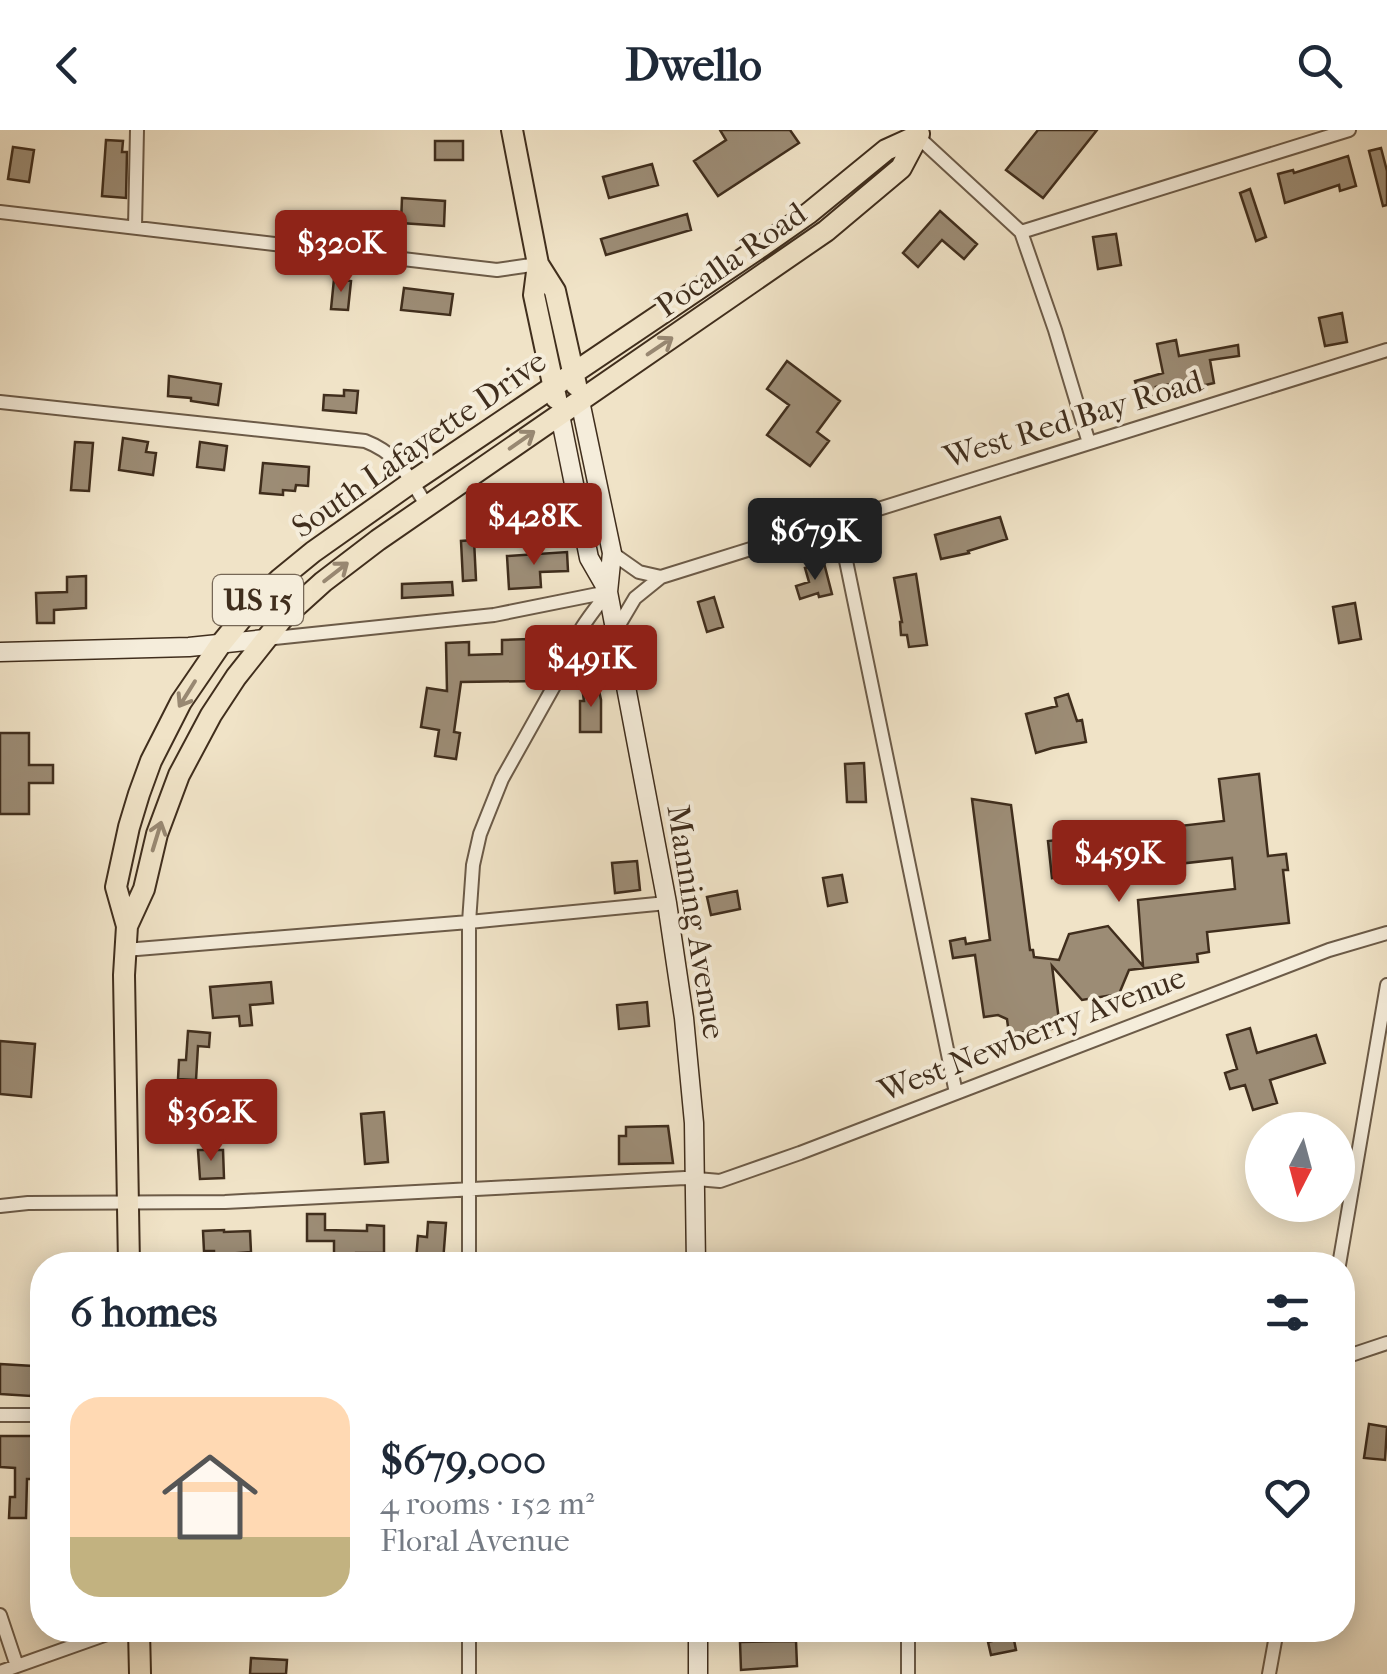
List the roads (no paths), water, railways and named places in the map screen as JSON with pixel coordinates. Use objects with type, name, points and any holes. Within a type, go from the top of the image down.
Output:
[{"type":"main road","name":"Manning Avenue","points":[[512,130],[538,264],[534,295],[590,558],[608,592],[667,903],[694,1123],[696,1252]]},
{"type":"main road","name":"Pocalla Road","points":[[573,374],[809,213],[886,150],[920,133]]},
{"type":"main road","name":"Pocalla Road","points":[[560,415],[826,231],[902,168],[920,133]]},
{"type":"main road","name":"Manning Avenue","points":[[538,264],[555,291],[580,401],[612,553],[608,592]]},
{"type":"main road","name":"South Lafayette Drive","points":[[129,1252],[127,926],[116,887],[151,761],[181,702],[220,645],[280,578],[327,541],[573,374]]},
{"type":"main road","name":"South Lafayette Drive","points":[[127,926],[144,888],[157,834],[186,761],[211,715],[265,639],[322,582],[560,415]]},
{"type":"main road","points":[[0,652],[220,645],[265,639]]},
{"type":"main road","points":[[139,1642],[140,1674]]},
{"type":"main road","points":[[698,1642],[698,1674]]},
{"type":"street","points":[[135,228],[138,130]]},
{"type":"street","points":[[1021,232],[1349,130]]},
{"type":"street","points":[[920,133],[1021,232],[1089,443]]},
{"type":"street","points":[[0,212],[483,269],[538,264]]},
{"type":"street","name":"West Red Bay Road","points":[[616,630],[635,598],[661,577],[1387,350]]},
{"type":"street","points":[[0,402],[352,438],[386,450],[400,464],[427,506]]},
{"type":"street","points":[[838,522],[956,1093]]},
{"type":"street","points":[[612,553],[638,572],[661,577]]},
{"type":"street","points":[[265,639],[494,615],[608,592]]},
{"type":"street","points":[[568,662],[572,644],[608,592]]},
{"type":"street","points":[[469,1252],[470,922],[473,865],[480,834],[492,801],[568,662],[585,642],[616,630]]},
{"type":"street","points":[[126,950],[667,903]]},
{"type":"street","name":"West Newberry Avenue","points":[[0,1206],[225,1202],[727,1179],[1328,950],[1387,934]]},
{"type":"street","points":[[1341,1252],[1387,985]]},
{"type":"street","points":[[1355,1354],[1387,1343]]},
{"type":"street","points":[[0,1415],[30,1414]]},
{"type":"street","points":[[0,1616],[17,1666]]},
{"type":"street","points":[[0,1672],[80,1642]]},
{"type":"street","points":[[469,1642],[469,1674]]},
{"type":"street","points":[[908,1674],[909,1642]]},
{"type":"street","points":[[1270,1674],[1275,1642]]}]
